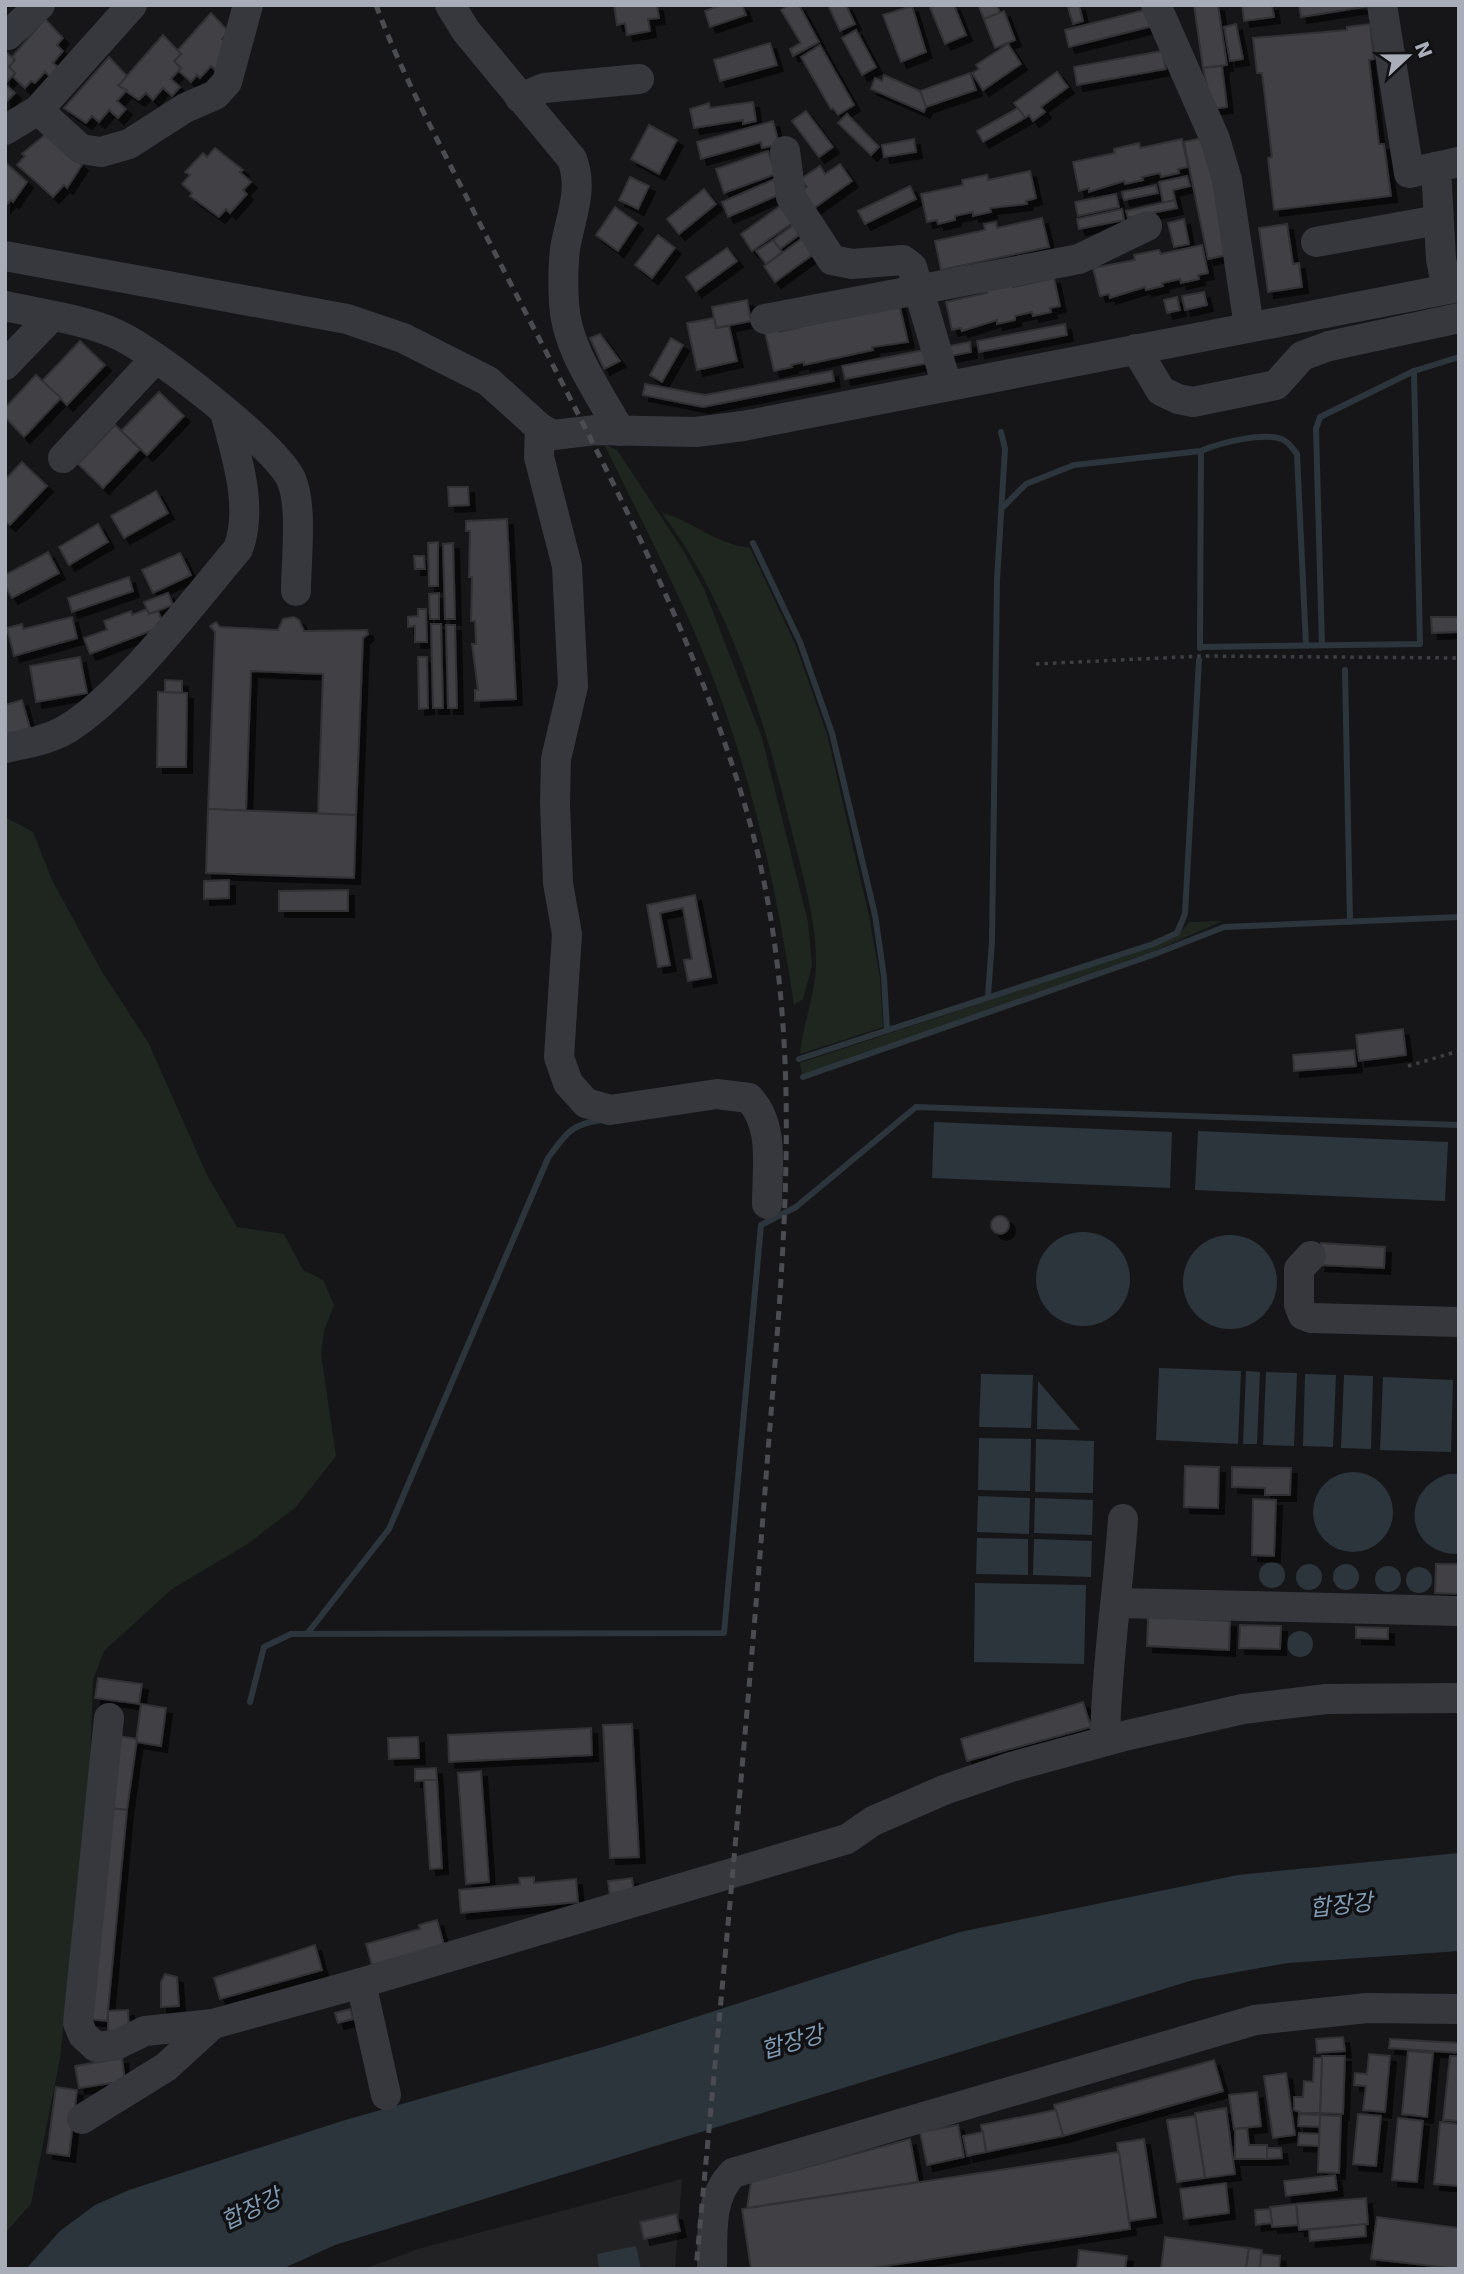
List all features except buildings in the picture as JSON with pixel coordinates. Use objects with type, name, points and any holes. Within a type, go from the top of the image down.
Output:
[{"type":"street","points":[[5,33],[8,35],[40,5]]},
{"type":"street","points":[[5,130],[38,110],[132,5]]},
{"type":"street","points":[[38,110],[81,149],[101,152],[129,144],[185,108],[215,94],[228,82],[248,5]]},
{"type":"street","points":[[450,5],[466,31],[554,135],[572,159],[578,173],[578,193],[565,251],[564,305],[573,344],[620,431]]},
{"type":"street","points":[[1156,5],[1215,139],[1227,180],[1249,327]]},
{"type":"street","points":[[5,257],[346,319],[403,338],[488,381],[540,428],[553,435],[620,431],[696,432],[743,426],[1453,288],[1438,220],[1447,164],[1409,173],[1382,5]]},
{"type":"street","points":[[520,98],[544,88],[639,79]]},
{"type":"street","points":[[785,151],[791,197],[832,260],[852,264],[903,260],[912,267],[947,386]]},
{"type":"street","points":[[1316,242],[1438,220]]},
{"type":"street","points":[[765,319],[1079,259],[1147,226]]},
{"type":"street","points":[[5,306],[115,333],[198,388],[263,446],[284,468],[292,481],[296,501],[296,591]]},
{"type":"street","points":[[5,365],[51,317]]},
{"type":"street","points":[[1136,349],[1161,391],[1193,402],[1276,384],[1303,356],[1329,346],[1459,318]]},
{"type":"street","points":[[63,458],[155,359]]},
{"type":"street","points":[[5,748],[42,740],[66,729],[106,698],[238,550],[245,531],[243,496],[238,460],[225,412]]},
{"type":"street","points":[[540,428],[539,457],[567,566],[573,686],[556,760],[558,883],[567,934],[559,1057],[568,1083],[586,1102],[610,1110],[717,1094],[749,1098],[761,1111],[767,1132],[767,1204]]},
{"type":"street","points":[[1311,1256],[1299,1269],[1299,1305],[1303,1315],[1311,1318],[1459,1322]]},
{"type":"street","points":[[1105,1741],[1106,1689],[1117,1603],[1123,1519]]},
{"type":"street","points":[[1117,1603],[1459,1611]]},
{"type":"street","points":[[109,1718],[78,2023],[83,2035],[96,2047],[116,2045],[145,2031],[213,2024],[847,1839],[873,1821],[944,1790],[1105,1741],[1243,1709],[1326,1699],[1459,1698]]},
{"type":"street","points":[[361,1983],[386,2095]]},
{"type":"street","points":[[712,2269],[714,2215],[719,2194],[733,2173],[1255,2020],[1367,2008],[1459,2009]]},
{"type":"street","points":[[82,2119],[166,2067],[213,2024]]},
{"type":"path","points":[[1036,664],[1203,656],[1459,658]]},
{"type":"path","points":[[1408,1066],[1459,1051]]},
{"type":"shaded area","points":[[604,444],[617,450],[685,553],[704,589],[762,738],[808,922],[812,966],[803,999],[794,1005],[779,914],[759,824],[734,736],[691,624]]},
{"type":"shaded area","points":[[662,513],[724,541],[750,548],[796,646],[827,734],[869,916],[880,978],[883,1027],[800,1054],[814,988],[816,949],[809,902],[783,797],[759,711],[728,628],[709,588]]},
{"type":"shaded area","points":[[5,817],[33,832],[52,880],[101,970],[149,1044],[207,1175],[237,1227],[284,1234],[303,1270],[323,1280],[334,1305],[324,1331],[321,1354],[336,1456],[296,1507],[246,1545],[172,1589],[104,1651],[93,1680],[90,1769],[60,2059],[31,2204],[5,2233]]},
{"type":"shaded area","points":[[1223,921],[1154,951],[802,1075],[800,1063],[1153,946],[1178,934],[1190,922]]},
{"type":"shaded area","points":[[682,2179],[675,2269],[364,2269],[418,2249]]},
{"type":"water","points":[[934,1122],[1172,1132],[1170,1188],[932,1178]]},
{"type":"water","points":[[1198,1131],[1448,1142],[1445,1201],[1195,1190]]},
{"type":"water","points":[[1083,1232],[1101,1236],[1116,1246],[1126,1261],[1130,1279],[1126,1297],[1116,1312],[1101,1322],[1083,1326],[1065,1322],[1050,1312],[1040,1297],[1036,1279],[1040,1261],[1050,1246],[1065,1236]]},
{"type":"water","points":[[1230,1235],[1248,1239],[1263,1249],[1273,1264],[1277,1282],[1273,1300],[1263,1315],[1248,1325],[1230,1329],[1212,1325],[1197,1315],[1187,1300],[1183,1282],[1187,1264],[1197,1249],[1212,1239]]},
{"type":"water","points":[[1159,1368],[1241,1371],[1238,1444],[1156,1440]]},
{"type":"water","points":[[1246,1371],[1260,1372],[1257,1444],[1243,1444]]},
{"type":"water","points":[[1266,1372],[1297,1373],[1294,1446],[1263,1445]]},
{"type":"water","points":[[981,1374],[1033,1375],[1031,1428],[979,1427]]},
{"type":"water","points":[[1305,1374],[1336,1375],[1333,1447],[1303,1446]]},
{"type":"water","points":[[1344,1375],[1373,1376],[1371,1449],[1341,1448]]},
{"type":"water","points":[[1383,1377],[1453,1380],[1451,1452],[1380,1450]]},
{"type":"water","points":[[1038,1381],[1080,1430],[1037,1429]]},
{"type":"water","points":[[979,1438],[1031,1439],[1030,1491],[978,1490]]},
{"type":"water","points":[[1036,1439],[1094,1441],[1093,1493],[1035,1492]]},
{"type":"water","points":[[1353,1472],[1368,1475],[1381,1484],[1390,1497],[1393,1512],[1390,1527],[1381,1540],[1368,1549],[1353,1552],[1338,1549],[1325,1540],[1316,1527],[1313,1512],[1316,1497],[1325,1484],[1338,1475]]},
{"type":"water","points":[[1448,1474],[1459,1474],[1459,1554],[1441,1552],[1428,1544],[1419,1533],[1415,1520],[1421,1493],[1432,1482]]},
{"type":"water","points":[[978,1496],[1030,1498],[1029,1534],[977,1532]]},
{"type":"water","points":[[1035,1498],[1093,1500],[1092,1535],[1034,1533]]},
{"type":"water","points":[[977,1538],[1028,1539],[1028,1575],[976,1574]]},
{"type":"water","points":[[1034,1539],[1092,1541],[1091,1577],[1033,1575]]},
{"type":"water","points":[[1272,1562],[1282,1565],[1285,1575],[1282,1585],[1272,1588],[1262,1585],[1259,1575],[1262,1565]]},
{"type":"water","points":[[1309,1564],[1318,1568],[1322,1577],[1318,1586],[1309,1590],[1300,1586],[1296,1577],[1300,1568]]},
{"type":"water","points":[[1346,1564],[1356,1567],[1359,1577],[1356,1587],[1346,1590],[1336,1587],[1333,1577],[1336,1567]]},
{"type":"water","points":[[1388,1566],[1398,1569],[1401,1579],[1398,1589],[1388,1592],[1378,1589],[1375,1579],[1378,1569]]},
{"type":"water","points":[[1419,1567],[1429,1570],[1432,1580],[1429,1590],[1419,1593],[1409,1590],[1406,1580],[1409,1570]]},
{"type":"water","points":[[975,1583],[1086,1585],[1084,1664],[974,1662]]},
{"type":"water","points":[[1300,1631],[1310,1634],[1313,1644],[1310,1654],[1300,1657],[1290,1654],[1287,1644],[1290,1634]]},
{"type":"water","name":"합장강","points":[[1459,1853],[1459,1951],[1288,1963],[1193,1980],[335,2245],[282,2269],[26,2269],[60,2231],[95,2205],[129,2190],[342,2121],[606,2046],[960,1932],[1238,1875]]},
{"type":"water","points":[[636,2246],[641,2269],[599,2269],[597,2254]]},
{"type":"waterway","points":[[1322,645],[1316,429],[1320,417],[1414,371],[1459,357]]},
{"type":"waterway","points":[[1200,647],[1420,644],[1414,371]]},
{"type":"waterway","points":[[988,996],[992,941],[997,580],[1005,449],[1001,432]]},
{"type":"waterway","points":[[1002,508],[1026,484],[1074,465],[1201,451],[1231,441],[1256,437],[1285,441],[1297,454],[1306,645]]},
{"type":"waterway","points":[[1200,648],[1201,451]]},
{"type":"waterway","points":[[753,543],[800,642],[832,733],[875,915],[884,977],[887,1030]]},
{"type":"waterway","points":[[799,1059],[1153,944],[1177,933],[1185,914],[1199,660]]},
{"type":"waterway","points":[[1345,670],[1350,922]]},
{"type":"waterway","points":[[803,1077],[1155,954],[1224,927],[1459,917]]},
{"type":"waterway","points":[[250,1702],[264,1647],[291,1634],[724,1633],[761,1225],[796,1207],[916,1107],[1459,1125]]},
{"type":"waterway","points":[[307,1634],[389,1529],[548,1158],[576,1127],[602,1120]]},
{"type":"railway","points":[[376,5],[421,108],[584,425],[688,646],[743,799],[764,884],[778,970],[785,1056],[784,1230],[749,1686],[696,2269]]}]
